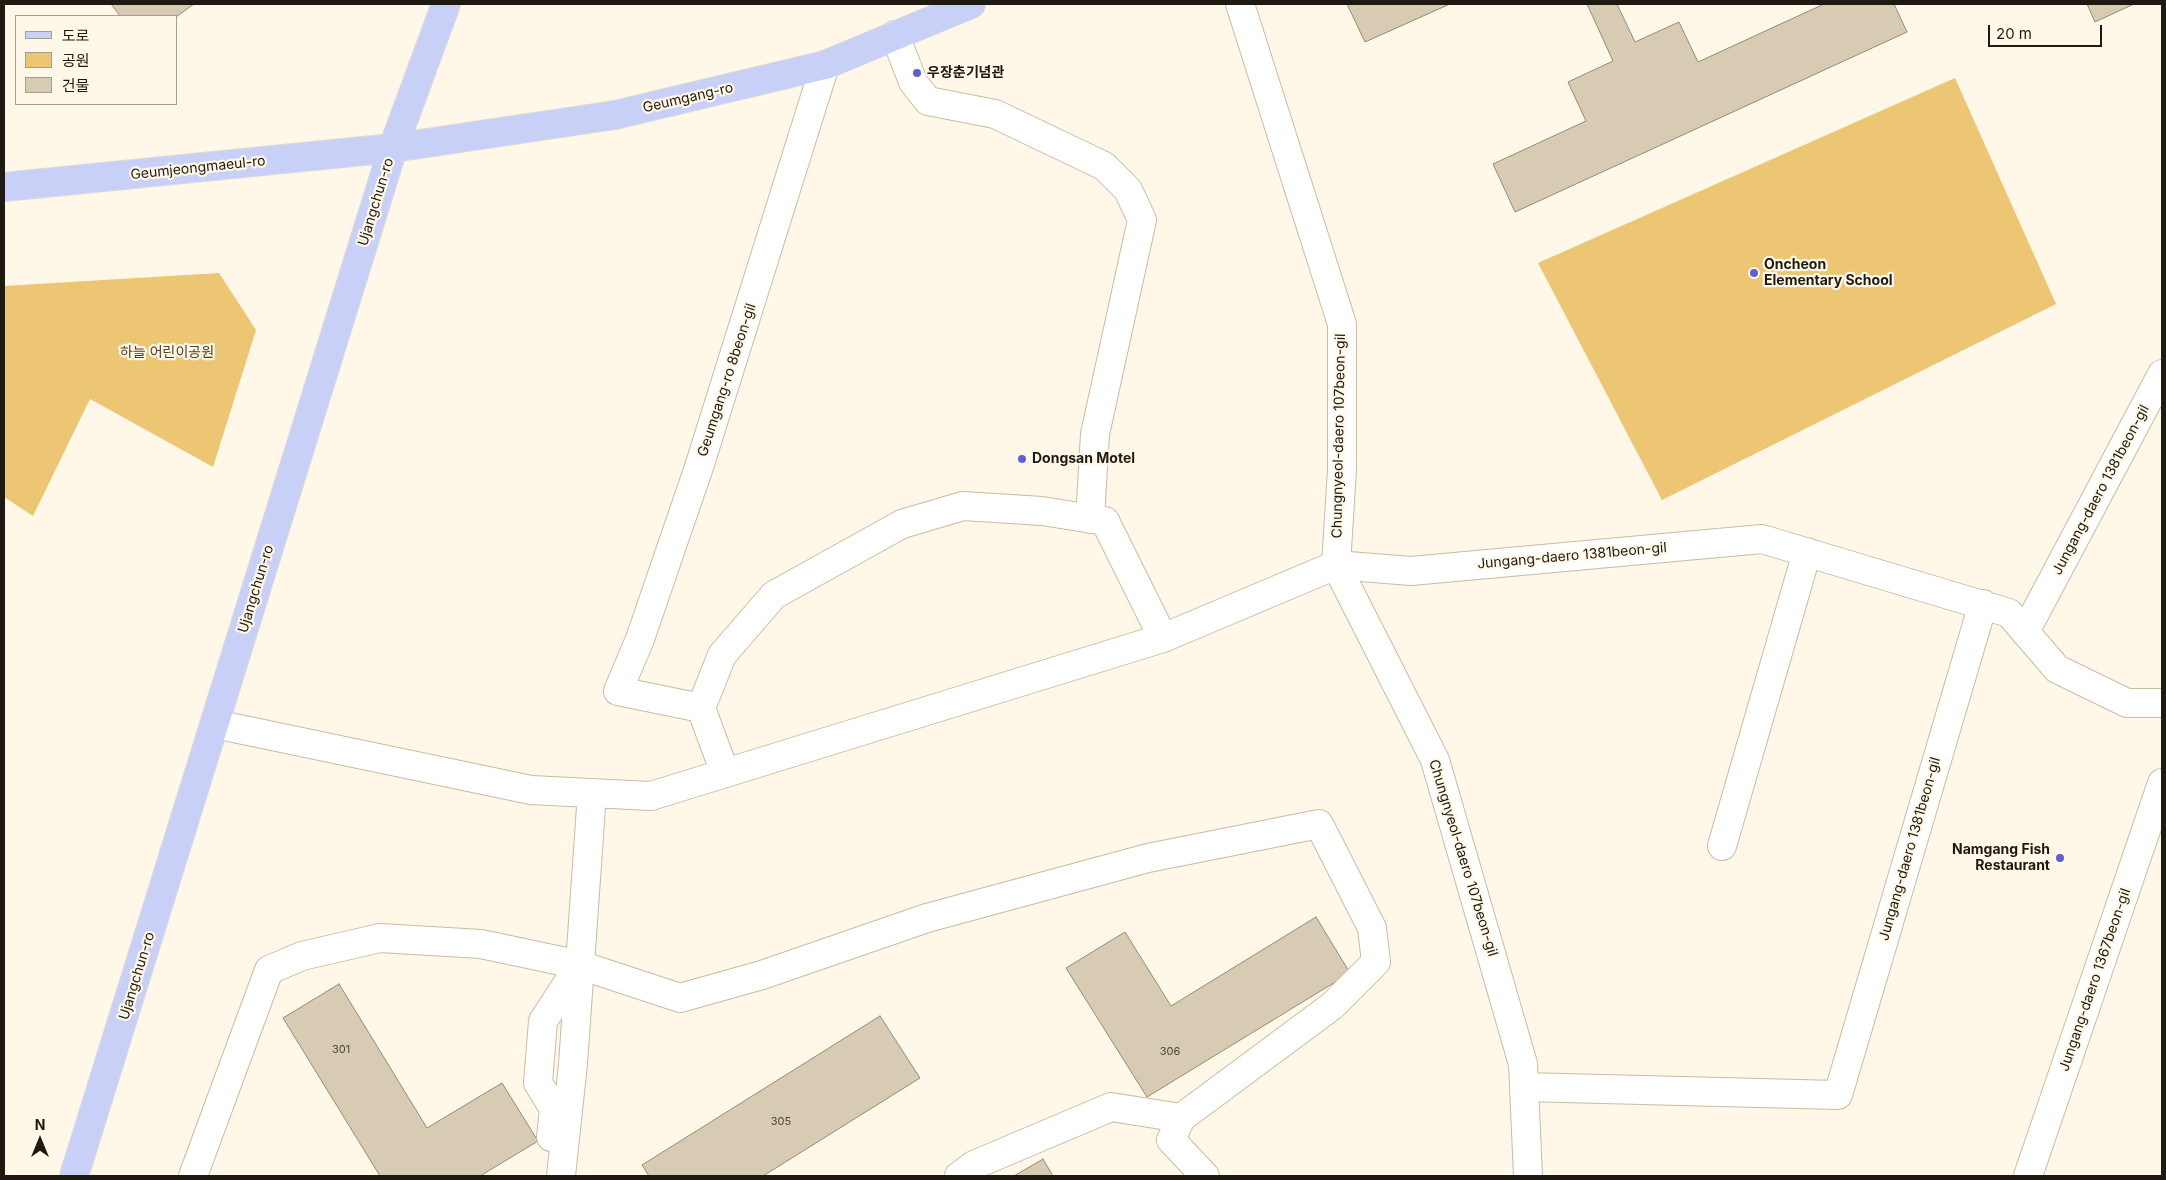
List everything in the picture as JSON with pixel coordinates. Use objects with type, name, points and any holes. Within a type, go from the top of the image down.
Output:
[{"type":"main road","name":"Ujangchun-ro","points":[[74,1176],[393,148],[446,4]]},
{"type":"main road","name":"Geumgang-ro","points":[[393,148],[615,115],[824,65],[971,4]]},
{"type":"main road","name":"Geumjeongmaeul-ro","points":[[4,187],[393,148]]},
{"type":"street","name":"Chungnyeol-daero 107beon-gil","points":[[1240,4],[1342,324],[1342,470],[1336,565],[1435,760],[1523,1064],[1528,1176]]},
{"type":"street","points":[[895,35],[913,82],[928,100],[995,114],[1104,166],[1128,190],[1142,220],[1097,426],[1090,519]]},
{"type":"street","name":"Geumgang-ro 8beon-gil","points":[[701,708],[618,691],[640,639],[699,467],[824,65]]},
{"type":"street","name":"Jungang-daero 1381beon-gil","points":[[2025,632],[2162,374]]},
{"type":"street","points":[[725,773],[701,708],[722,655],[774,595],[902,524],[963,506],[1042,511],[1105,521],[1164,638]]},
{"type":"street","name":"Jungang-daero 1381beon-gil","points":[[1336,565],[1411,571],[1762,539],[2009,613],[2057,669],[2127,703],[2162,703]]},
{"type":"street","points":[[1722,846],[1807,552]]},
{"type":"street","points":[[215,724],[531,790],[651,796],[1164,638],[1336,565]]},
{"type":"street","name":"Jungang-daero 1381beon-gil","points":[[1524,1087],[1838,1095],[1983,604]]},
{"type":"street","name":"Jungang-daero 1367beon-gil","points":[[2028,1176],[2162,783]]},
{"type":"street","points":[[561,1176],[573,1064],[592,793]]},
{"type":"street","points":[[193,1176],[269,970],[302,956],[380,938],[481,944],[580,965],[680,998],[762,975],[927,918],[1148,858],[1319,824],[1372,928],[1376,962],[1332,1006],[1181,1118],[1171,1140],[1205,1176]]},
{"type":"street","points":[[544,1176],[554,1109],[538,1084],[543,1022],[580,965]]},
{"type":"street","points":[[959,1176],[974,1165],[1110,1108],[1181,1118]]},
{"type":"green space","points":[[1955,78],[2056,304],[1662,500],[1538,263]]},
{"type":"green space","name":"하늘 어린이공원","points":[[219,273],[256,330],[213,467],[90,399],[33,516],[4,497],[4,286]]},
{"type":"building","points":[[111,4],[194,4],[178,16],[119,15]]},
{"type":"building","points":[[1347,4],[1450,4],[1365,42]]},
{"type":"building","points":[[1587,4],[1617,4],[1635,42],[1679,22],[1698,62],[1824,4],[1894,4],[1907,32],[1515,212],[1493,164],[1586,121],[1568,82],[1613,61]]},
{"type":"building","points":[[2087,4],[2134,4],[2095,22]]},
{"type":"building","points":[[1316,917],[1350,973],[1147,1097],[1066,968],[1125,932],[1171,1006]]},
{"type":"building","points":[[339,984],[427,1128],[502,1083],[538,1141],[480,1176],[380,1176],[283,1018]]},
{"type":"building","points":[[880,1016],[920,1078],[763,1176],[649,1176],[642,1165]]},
{"type":"building","points":[[1043,1159],[1053,1176],[1014,1176]]},
{"type":"place","name":"우장춘기념관","points":[[917,73]]},
{"type":"place","name":"Oncheon Elementary School","points":[[1754,273]]},
{"type":"place","name":"Dongsan Motel","points":[[1022,459]]},
{"type":"place","name":"Namgang Fish Restaurant","points":[[2060,858]]}]
